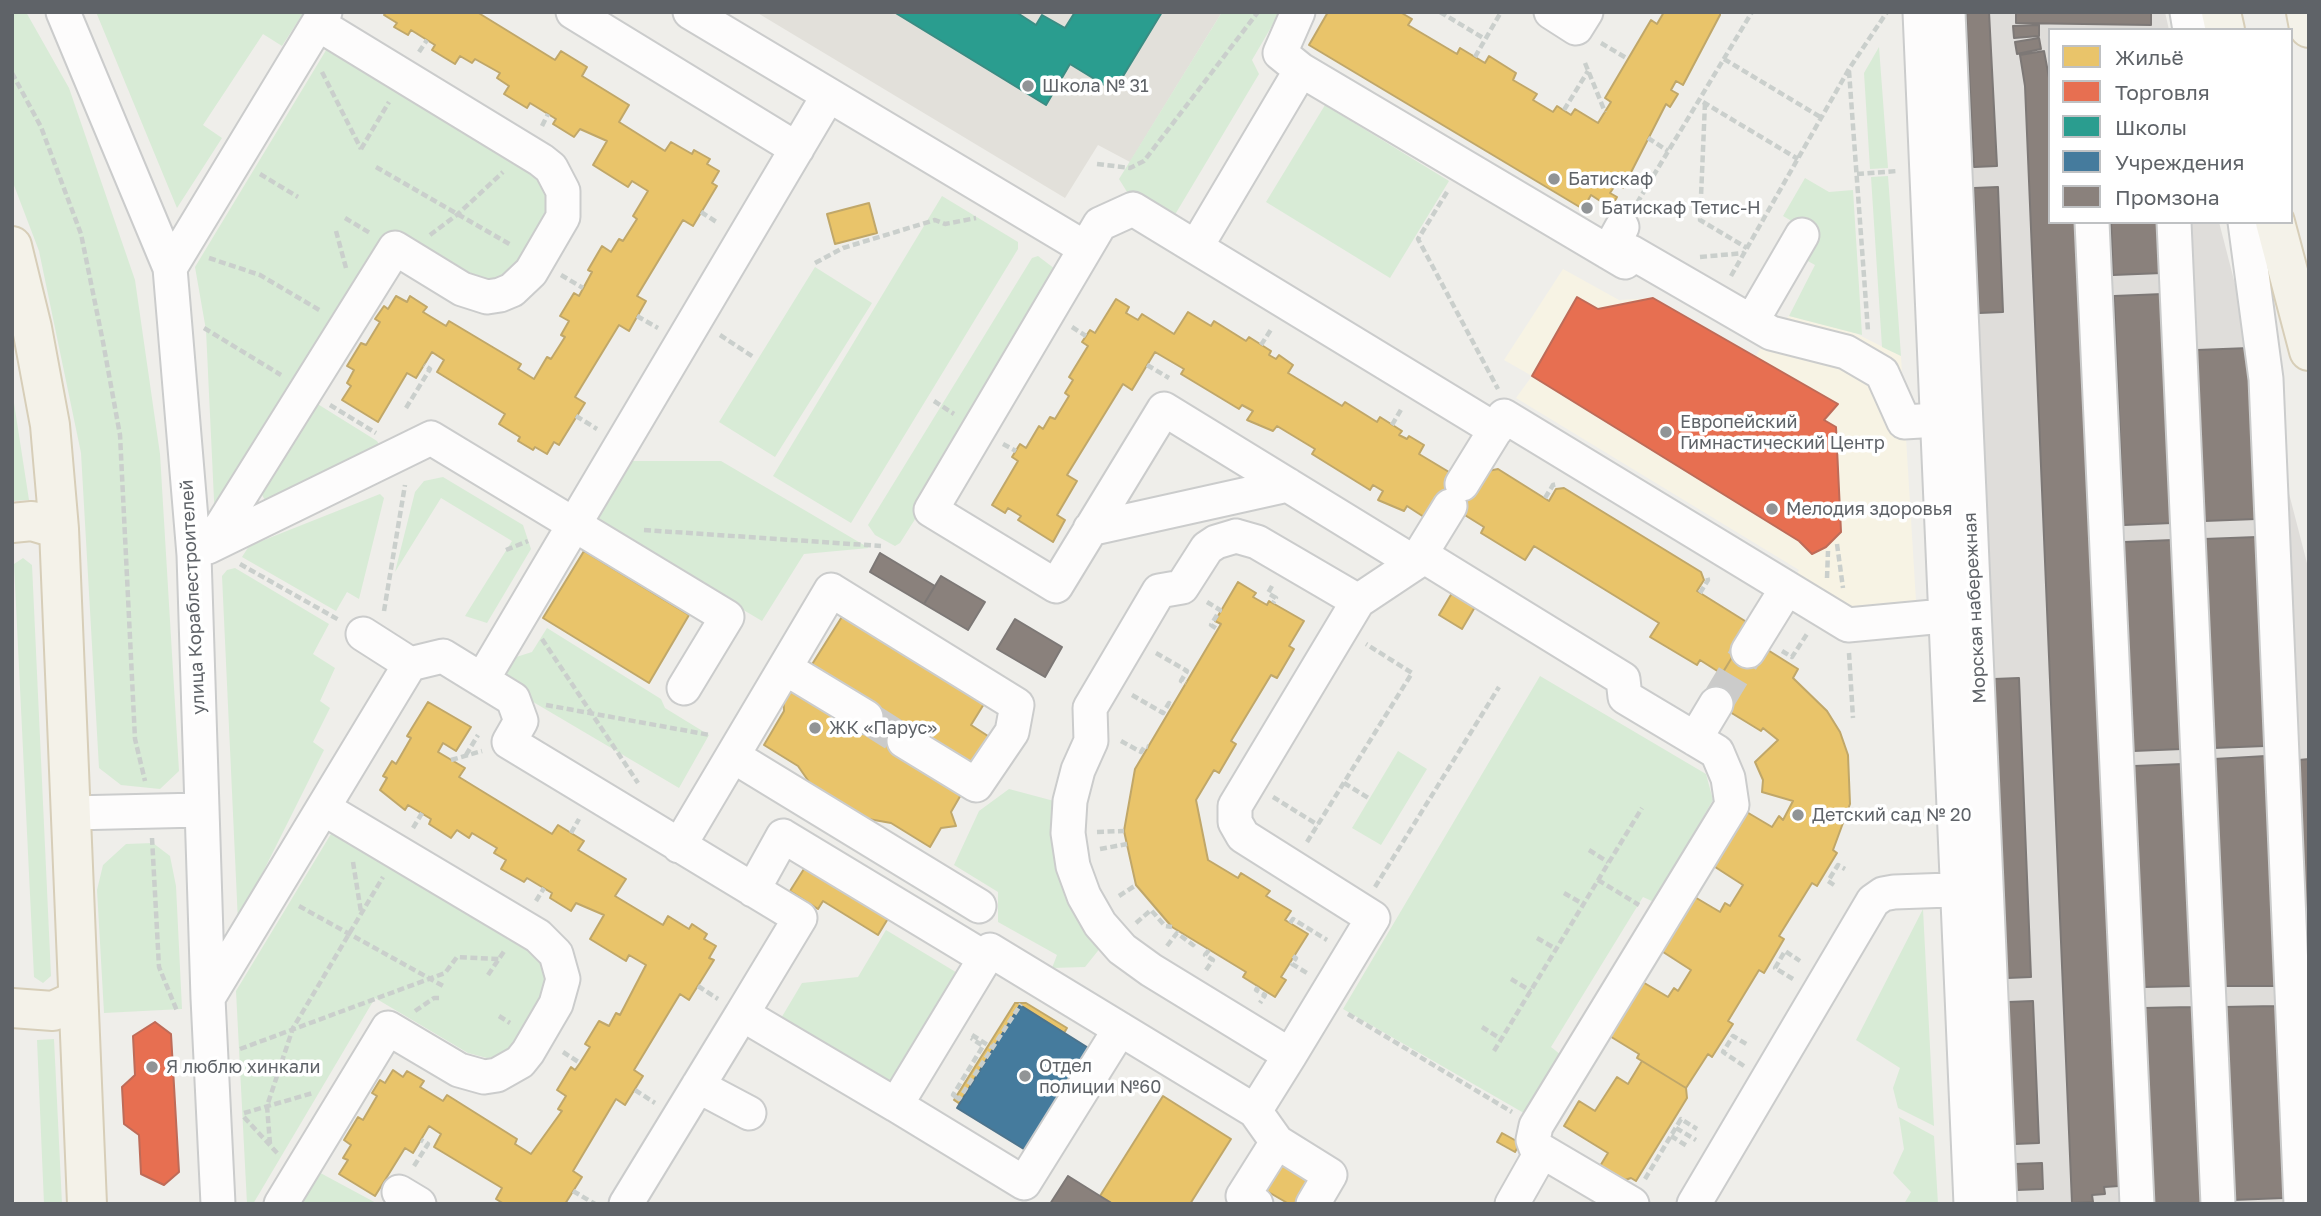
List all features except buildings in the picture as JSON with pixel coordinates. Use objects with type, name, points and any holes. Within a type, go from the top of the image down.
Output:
[{"type":"main road","points":[[2306,12],[2309,28]]},
{"type":"main road","points":[[2276,224],[2309,351]]},
{"type":"main road","points":[[12,246],[32,328],[50,425],[59,529],[87,1204]]},
{"type":"main road","points":[[12,523],[32,521],[59,529]]},
{"type":"main road","points":[[12,1008],[52,1011],[77,1000]]},
{"type":"street","points":[[573,12],[797,149]]},
{"type":"street","points":[[690,12],[1086,248]]},
{"type":"street","points":[[1298,12],[1280,53],[1301,70],[1462,167],[1615,240],[1625,262],[1631,252],[1771,333],[1846,352],[1871,366],[1882,373],[1904,422],[1937,420]]},
{"type":"street","points":[[1551,12],[1576,28],[1586,12]]},
{"type":"street","name":"Морская набережная","points":[[1920,12],[1937,420],[1959,614]]},
{"type":"street","name":"Морская набережная","points":[[1948,12],[1959,614],[1983,1148],[2000,1204]]},
{"type":"street","name":"улица Кораблестроителей","points":[[72,18],[174,262],[201,550],[201,810],[218,1204]]},
{"type":"street","points":[[174,262],[317,26],[526,151],[551,168],[564,191],[563,217],[523,283],[512,290],[487,297],[462,289],[395,248],[201,550]]},
{"type":"street","points":[[1196,247],[1301,70]]},
{"type":"street","points":[[482,680],[828,96]]},
{"type":"street","points":[[1496,429],[1133,209],[1100,224],[931,510],[1056,586],[1164,409],[1288,485],[1623,679],[1625,697],[1717,752],[1728,778],[1732,805],[1662,920],[1539,1139],[1512,1204]]},
{"type":"street","points":[[2092,224],[2137,1204]]},
{"type":"street","points":[[2174,224],[2218,1204]]},
{"type":"street","points":[[2245,224],[2266,379],[2301,1204]]},
{"type":"street","points":[[1752,321],[1802,235]]},
{"type":"street","points":[[1255,1111],[1373,918],[1242,836],[1238,830],[1235,806],[1358,601],[1418,559],[1504,416],[1847,625],[1959,614]]},
{"type":"street","points":[[201,550],[431,438],[727,617],[684,688]]},
{"type":"street","points":[[1090,529],[1288,485]]},
{"type":"street","points":[[1290,1055],[1151,970],[1122,948],[1100,924],[1084,897],[1073,866],[1068,833],[1070,802],[1078,770],[1091,741],[1090,708],[1159,591],[1182,587],[1207,548],[1236,536],[1257,542],[1358,601]]},
{"type":"street","points":[[1748,651],[1787,588]]},
{"type":"street","points":[[679,846],[831,590],[1017,705],[1012,732],[976,785],[904,741]]},
{"type":"street","points":[[371,638],[410,664],[443,656],[513,699],[521,721],[509,741],[800,918],[626,1204]]},
{"type":"street","points":[[208,998],[272,892],[335,816],[410,664]]},
{"type":"street","points":[[785,668],[866,717]]},
{"type":"street","points":[[1695,739],[1716,704]]},
{"type":"street","points":[[737,749],[979,906]]},
{"type":"street","points":[[71,813],[201,810]]},
{"type":"street","points":[[281,1204],[388,1028],[471,1074],[484,1077],[509,1070],[528,1052],[561,992],[561,967],[548,944],[335,816]]},
{"type":"street","points":[[753,890],[783,836],[985,958]]},
{"type":"street","points":[[1694,1204],[1874,901],[1883,894],[1894,892],[1972,889]]},
{"type":"street","points":[[896,1105],[990,950],[1255,1111],[1277,1142],[1330,1175],[1313,1204]]},
{"type":"street","points":[[742,1013],[1024,1183],[1120,1029]]},
{"type":"street","points":[[698,1086],[749,1113]]},
{"type":"street","points":[[1539,1139],[1631,1203]]},
{"type":"street","points":[[1256,1204],[1244,1196],[1277,1142]]},
{"type":"street","name":"Морская набережная","points":[[1971,1204],[1983,1148]]},
{"type":"path","points":[[1097,164],[1130,168],[1144,161],[1258,12]]},
{"type":"path","points":[[1440,12],[1485,39]]},
{"type":"path","points":[[1475,57],[1502,12]]},
{"type":"path","points":[[1640,199],[1702,101],[1752,12]]},
{"type":"path","points":[[1717,301],[1849,69],[1887,12]]},
{"type":"path","points":[[317,26],[361,149],[404,77]]},
{"type":"path","points":[[1724,59],[1822,118]]},
{"type":"path","points":[[1585,63],[1605,112]]},
{"type":"path","points":[[1849,69],[1871,366]]},
{"type":"path","points":[[1564,110],[1588,71]]},
{"type":"path","points":[[12,74],[41,127],[81,234],[120,435],[135,739],[151,811],[159,967],[180,1018]]},
{"type":"path","points":[[1702,101],[1798,159]]},
{"type":"path","points":[[1702,101],[1700,220],[1747,248]]},
{"type":"path","points":[[1648,138],[1668,151]]},
{"type":"path","points":[[404,253],[458,214],[526,151]]},
{"type":"path","points":[[236,159],[298,197]]},
{"type":"path","points":[[376,167],[538,261]]},
{"type":"path","points":[[1462,167],[1418,239],[1501,393]]},
{"type":"path","points":[[1857,174],[1908,171]]},
{"type":"path","points":[[815,263],[843,248],[935,220],[945,224],[1020,210]]},
{"type":"path","points":[[174,262],[195,253],[260,275],[345,326]]},
{"type":"path","points":[[695,319],[755,358]]},
{"type":"path","points":[[196,323],[387,439],[408,468],[371,638],[201,550]]},
{"type":"path","points":[[406,408],[430,369],[424,365]]},
{"type":"path","points":[[1545,498],[1553,485],[1563,483]]},
{"type":"path","points":[[638,529],[729,538],[798,539],[881,546]]},
{"type":"path","points":[[1700,593],[1708,580],[1706,571]]},
{"type":"path","points":[[518,618],[535,629],[643,791]]},
{"type":"path","points":[[1291,867],[1412,673],[1341,629]]},
{"type":"path","points":[[1131,638],[1187,671],[1181,681],[1186,683]]},
{"type":"path","points":[[1784,652],[1792,657],[1796,652]]},
{"type":"path","points":[[1107,680],[1163,713],[1169,703],[1172,706]]},
{"type":"path","points":[[1360,910],[1499,687]]},
{"type":"path","points":[[513,699],[592,713],[737,749]]},
{"type":"path","points":[[1249,781],[1318,825]]},
{"type":"path","points":[[1344,783],[1370,799]]},
{"type":"path","points":[[1494,1051],[1642,808]]},
{"type":"path","points":[[335,816],[362,912]]},
{"type":"path","points":[[1589,850],[1608,862]]},
{"type":"path","points":[[270,1144],[267,1107],[293,1028],[398,853]]},
{"type":"path","points":[[1835,886],[1828,881],[1838,865],[1845,869]]},
{"type":"path","points":[[1598,880],[1662,920]]},
{"type":"path","points":[[272,892],[445,987]]},
{"type":"path","points":[[1564,892],[1583,904]]},
{"type":"path","points":[[1290,923],[1293,919],[1350,955]]},
{"type":"path","points":[[1537,938],[1556,949]]},
{"type":"path","points":[[1775,968],[1785,951],[1800,961]]},
{"type":"path","points":[[232,1052],[445,973],[457,957],[499,959]]},
{"type":"path","points":[[1511,979],[1531,991]]},
{"type":"path","points":[[1323,1000],[1539,1139]]},
{"type":"path","points":[[970,1038],[983,1046],[953,1095],[959,1099],[1017,1005],[1023,1004]]},
{"type":"path","points":[[1482,1027],[1501,1039]]},
{"type":"path","points":[[1723,1052],[1733,1036],[1748,1045]]},
{"type":"path","points":[[983,1042],[992,1048]]},
{"type":"path","points":[[299,1175],[239,1114],[330,1088],[345,1098]]},
{"type":"path","points":[[1631,1203],[1681,1119],[1697,1129]]},
{"type":"path","points":[[1676,1128],[1685,1133]]},
{"type":"path","points":[[1671,1136],[1687,1146]]},
{"type":"path","points":[[409,1189],[428,1144],[421,1140]]},
{"type":"path","points":[[573,1191],[595,1204]]},
{"type":"shaded area","name":"Школа № 31","points":[[756,12],[1222,12],[1130,162],[1098,145],[1065,198]]},
{"type":"shaded area","points":[[1964,12],[2165,12],[2169,28],[2048,28],[2048,224],[2220,224],[2309,571],[2309,1204],[2016,1204]]},
{"type":"shaded area","points":[[1563,269],[1619,300],[1653,298],[1755,357],[1771,333],[1789,316],[1855,333],[1901,356],[1916,601],[1838,609],[1793,582],[1799,570],[1516,398],[1532,376],[1504,360]]},
{"type":"green space","points":[[12,12],[26,12],[69,88],[135,280],[160,454],[179,771],[160,789],[121,785],[99,768],[81,453],[39,251],[12,180]]},
{"type":"green space","points":[[96,12],[304,12],[282,46],[263,34],[203,125],[222,138],[177,208]]},
{"type":"green space","points":[[1222,12],[1280,12],[1252,60],[1259,74],[1170,223],[1132,200],[1119,179]]},
{"type":"green space","points":[[331,42],[536,167],[555,193],[531,257],[487,288],[393,237],[215,521],[206,330],[195,267]]},
{"type":"green space","points":[[1879,47],[1888,168],[1870,169],[1864,73]]},
{"type":"green space","points":[[1325,105],[1449,181],[1390,278],[1266,202]]},
{"type":"green space","points":[[1888,176],[1901,356],[1882,347],[1871,177]]},
{"type":"green space","points":[[1805,178],[1829,192],[1853,190],[1862,335],[1789,316],[1815,265],[1806,260],[1819,237],[1783,216]]},
{"type":"green space","points":[[942,196],[1018,242],[1018,249],[851,523],[773,476]]},
{"type":"green space","points":[[1038,256],[1055,269],[1056,296],[900,543],[895,546],[875,535],[868,525],[1032,258]]},
{"type":"green space","points":[[815,267],[872,303],[775,457],[719,422]]},
{"type":"green space","points":[[12,390],[29,500],[13,501]]},
{"type":"green space","points":[[316,403],[377,441],[380,446],[266,502],[261,493]]},
{"type":"green space","points":[[631,461],[721,461],[869,548],[804,554],[762,621],[595,522]]},
{"type":"green space","points":[[443,477],[523,525],[531,549],[487,623],[465,616],[512,541],[441,498],[395,572],[415,492],[424,481]]},
{"type":"green space","points":[[380,494],[384,498],[359,599],[347,592],[336,611],[242,557],[249,546]]},
{"type":"green space","points":[[23,558],[32,565],[51,976],[43,983],[34,977],[14,564]]},
{"type":"green space","points":[[235,568],[329,624],[313,654],[335,668],[320,701],[330,708],[313,742],[324,750],[238,922],[222,576],[227,570]]},
{"type":"green space","points":[[547,628],[661,699],[665,708],[709,735],[679,788],[501,683],[501,671],[513,658],[532,652]]},
{"type":"green space","points":[[1540,676],[1706,774],[1713,800],[1654,902],[1643,897],[1551,1047],[1565,1058],[1529,1116],[1343,1009]]},
{"type":"green space","points":[[1398,751],[1427,769],[1381,845],[1352,828]]},
{"type":"green space","points":[[1009,789],[1054,801],[1101,947],[1085,967],[1052,968],[1057,955],[998,922],[998,892],[954,865],[979,811]]},
{"type":"green space","points":[[334,829],[534,941],[552,983],[514,1047],[497,1057],[487,1058],[468,1053],[375,998],[253,1204],[247,1204],[236,991]]},
{"type":"green space","points":[[153,843],[170,856],[176,886],[182,1009],[104,1013],[97,890],[103,865],[126,844]]},
{"type":"green space","points":[[1923,909],[1934,1126],[1898,1108],[1893,1088],[1900,1068],[1856,1040]]},
{"type":"green space","points":[[886,930],[959,974],[889,1092],[777,1025],[802,983],[858,977]]},
{"type":"green space","points":[[54,1039],[62,1204],[44,1204],[37,1040]]},
{"type":"green space","points":[[1899,1117],[1934,1136],[1938,1204],[1904,1204],[1911,1192],[1893,1173],[1904,1149]]},
{"type":"green space","points":[[313,1169],[378,1204],[293,1204]]},
{"type":"tunnel","points":[[1716,704],[1748,651]]},
{"type":"tunnel","points":[[866,717],[904,741]]},
{"type":"place","name":"Школа № 31","points":[[1028,86]]},
{"type":"place","name":"Батискаф","points":[[1554,179]]},
{"type":"place","name":"Батискаф Тетис-Н","points":[[1587,208]]},
{"type":"place","name":"Европейский Гимнастический Центр","points":[[1666,432]]},
{"type":"place","name":"Мелодия здоровья","points":[[1772,509]]},
{"type":"place","name":"ЖК «Парус»","points":[[815,728]]},
{"type":"place","name":"Детский сад № 20","points":[[1798,815]]},
{"type":"place","name":"Я люблю хинкали","points":[[152,1067]]},
{"type":"place","name":"Отдел полиции №60","points":[[1025,1076]]}]
